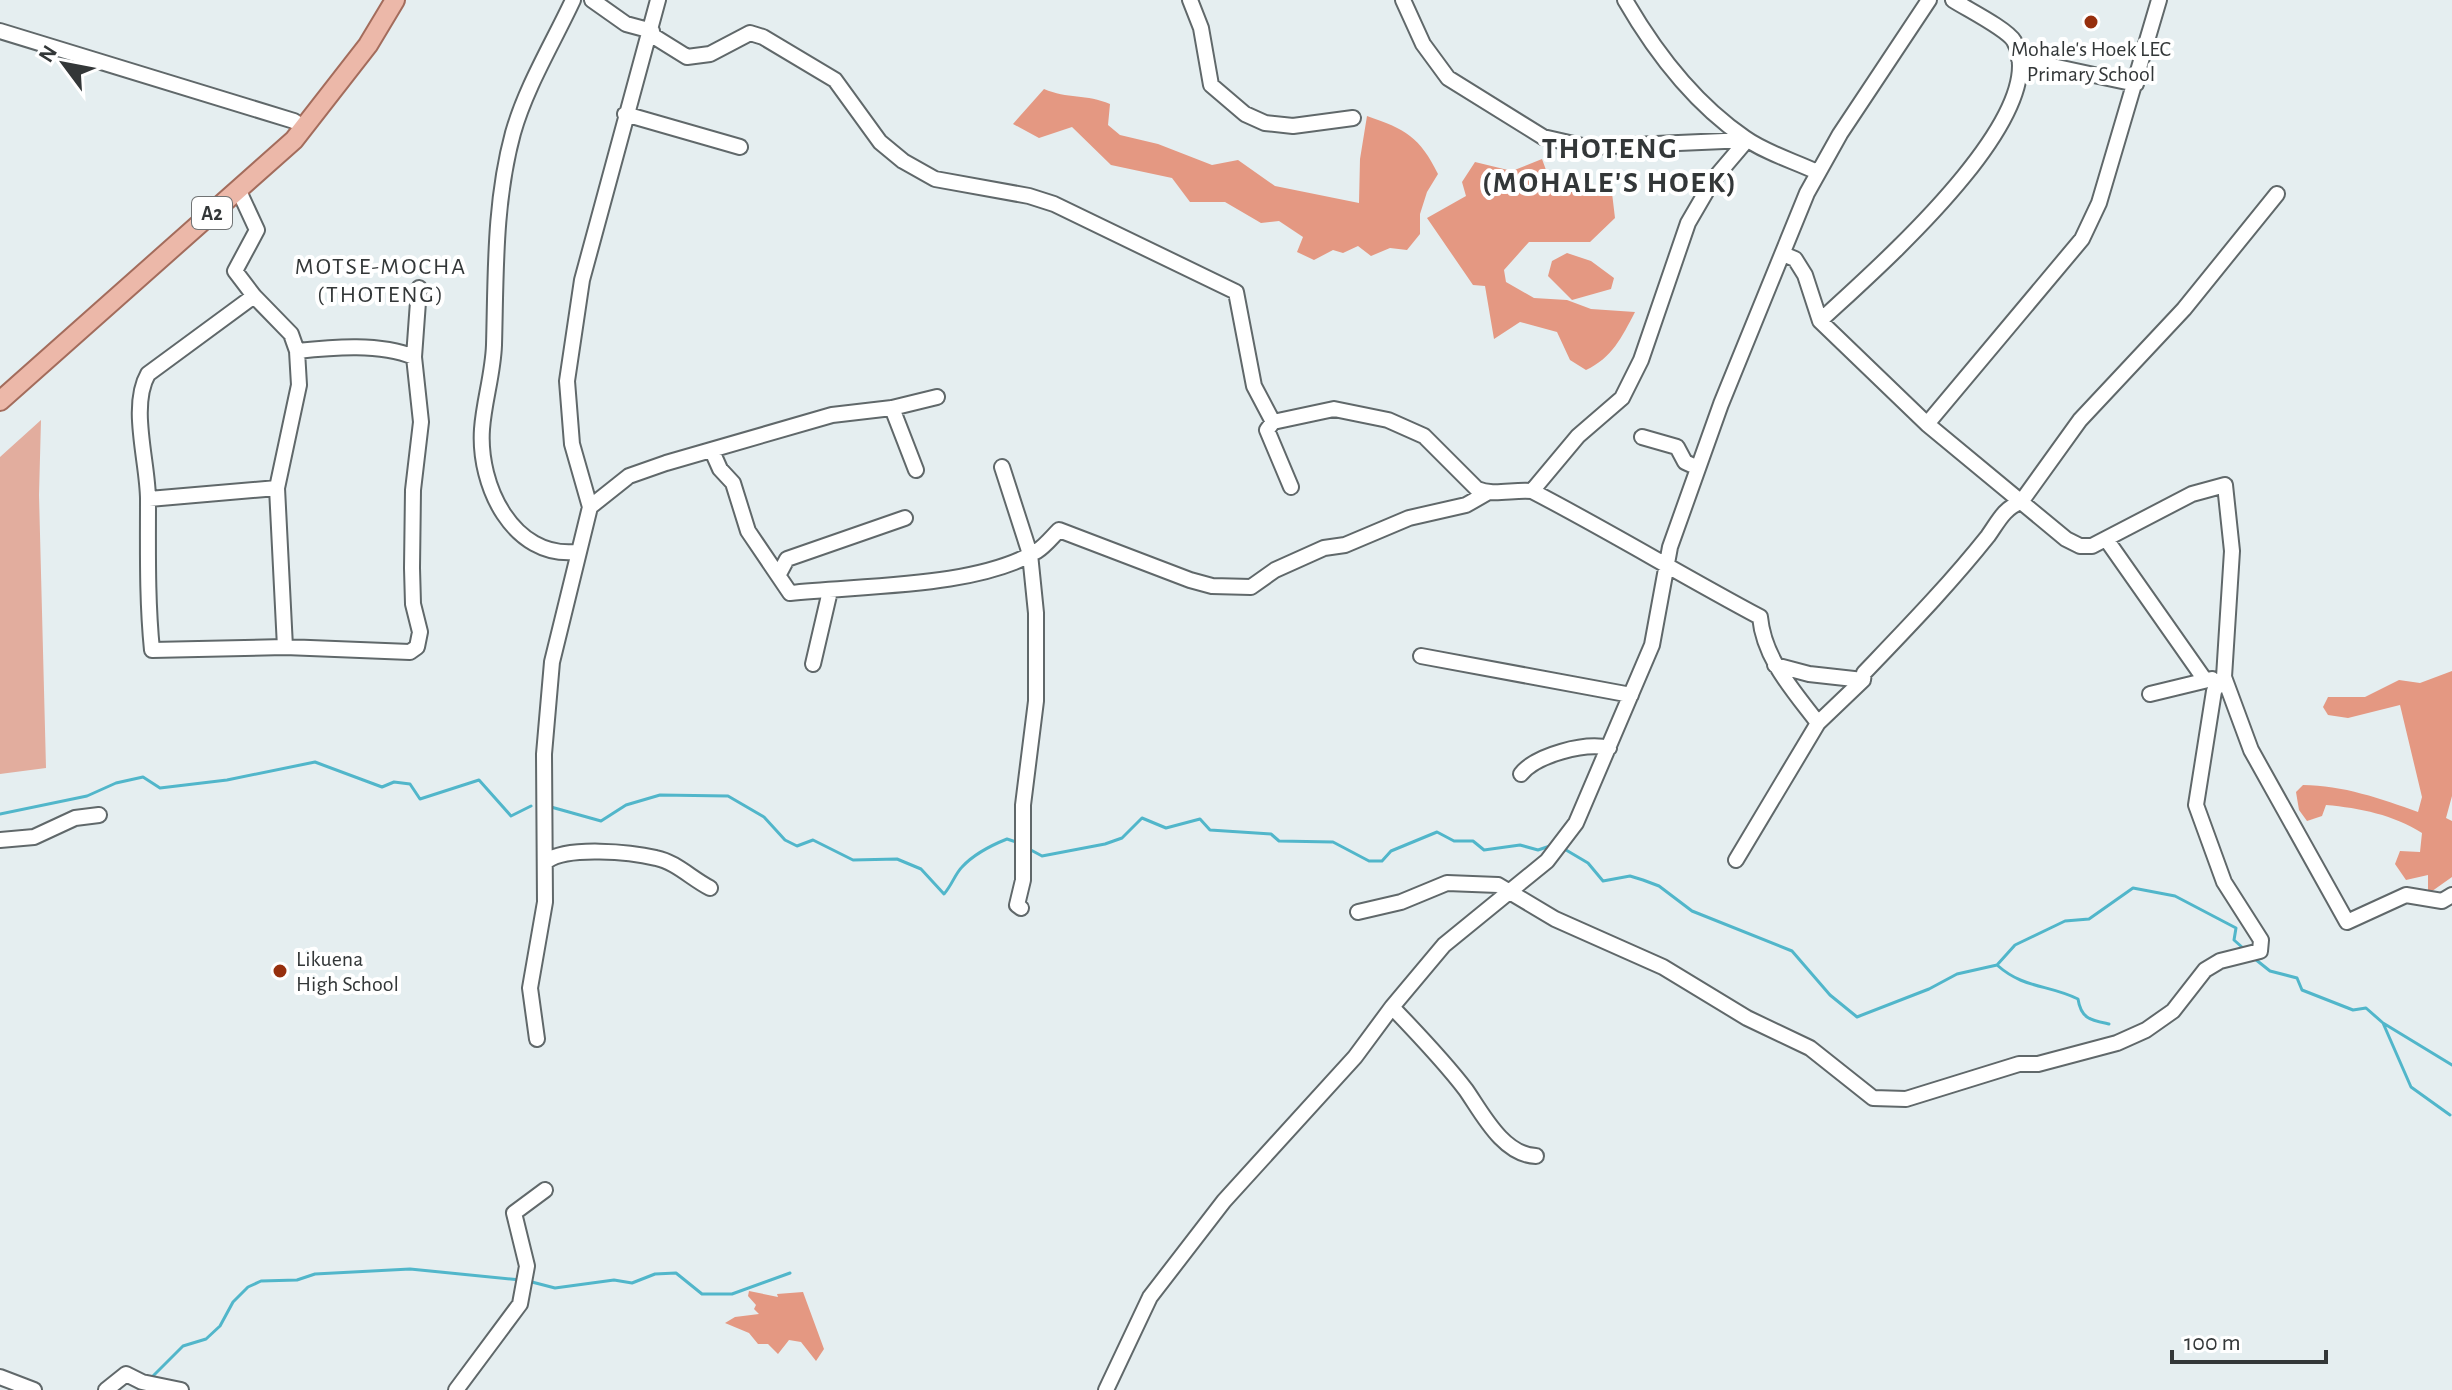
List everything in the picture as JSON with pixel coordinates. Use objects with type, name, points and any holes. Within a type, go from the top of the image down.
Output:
[{"type":"main road","name":"A2","points":[[0,401],[304,128],[368,45],[395,0]]},
{"type":"street","points":[[573,0],[521,110],[501,189],[493,373],[481,430],[486,469],[507,520],[527,542],[543,550],[576,552]]},
{"type":"street","points":[[592,0],[626,24],[651,32],[687,57],[710,54],[750,33],[763,37],[835,80],[880,142],[903,161],[935,179],[1029,196],[1054,204],[1236,292],[1254,386],[1273,422]]},
{"type":"street","points":[[537,1039],[530,988],[545,902],[544,754],[552,662],[576,552],[590,507],[572,444],[567,381],[582,280],[658,0]]},
{"type":"street","points":[[1190,0],[1201,28],[1211,85],[1245,114],[1265,123],[1293,126],[1353,118]]},
{"type":"street","points":[[1403,0],[1423,44],[1448,78],[1543,137],[1587,147],[1747,140]]},
{"type":"street","points":[[1625,0],[1653,46],[1686,86],[1747,140],[1817,172]]},
{"type":"street","points":[[1106,1390],[1137,1322],[1166,1273],[1224,1201],[1355,1057],[1444,945],[1561,847],[1596,782],[1652,645],[1667,564],[1698,468],[1817,172],[1929,0]]},
{"type":"street","points":[[1820,321],[1962,181],[2002,125],[2017,94],[2019,59],[2013,39],[1953,0]]},
{"type":"street","points":[[1927,424],[2082,239],[2099,203],[2159,0]]},
{"type":"street","points":[[0,31],[196,89],[304,128]]},
{"type":"street","points":[[2019,59],[2136,84]]},
{"type":"street","points":[[625,114],[740,147]]},
{"type":"street","points":[[1532,491],[1578,436],[1622,398],[1641,360],[1688,223],[1713,180],[1747,140]]},
{"type":"street","points":[[238,189],[257,230],[235,271],[254,296],[291,334],[297,351],[299,385],[277,488],[285,647]]},
{"type":"street","points":[[1736,860],[1818,723],[1863,680],[1864,673],[1918,620],[1970,561],[2009,507],[2021,502],[2080,420],[2184,309],[2277,194]]},
{"type":"street","points":[[1783,254],[1795,259],[1805,275],[1820,321],[1927,424],[2080,546],[2092,546],[2192,494],[2225,485],[2232,551],[2224,677],[2251,750],[2344,919],[2354,920],[2379,905],[2406,895],[2442,901],[2452,895]]},
{"type":"street","points":[[254,296],[148,374],[144,382],[141,423],[149,499],[146,582],[152,650],[285,647],[410,652],[417,647],[420,632],[412,592],[413,490],[421,422],[414,357],[419,288]]},
{"type":"street","points":[[297,351],[361,349],[401,352],[414,357]]},
{"type":"street","points":[[590,507],[629,476],[832,415],[892,408],[937,397]]},
{"type":"street","points":[[892,408],[916,470]]},
{"type":"street","points":[[1291,487],[1267,430],[1273,422],[1334,409],[1388,420],[1424,436],[1461,475],[1487,493]]},
{"type":"street","points":[[1642,437],[1677,447],[1685,462],[1698,468]]},
{"type":"street","points":[[712,451],[720,469],[733,483],[748,531],[790,593],[908,584],[1007,565],[1030,554],[1059,530],[1190,580],[1212,586],[1251,587],[1275,570],[1324,548],[1345,545],[1399,521],[1466,505],[1487,493],[1512,489],[1532,491],[1760,617],[1762,640],[1775,665],[1818,723]]},
{"type":"street","points":[[1002,467],[1030,554],[1037,669],[1023,805],[1023,880],[1017,905],[1021,908]]},
{"type":"street","points":[[149,499],[277,488]]},
{"type":"street","points":[[779,574],[787,559],[905,518]]},
{"type":"street","points":[[2106,539],[2205,680]]},
{"type":"street","points":[[813,664],[830,591]]},
{"type":"street","points":[[1421,656],[1631,695]]},
{"type":"street","points":[[1775,665],[1809,674],[1863,680]]},
{"type":"street","points":[[2150,694],[2224,677]]},
{"type":"street","points":[[1358,912],[1401,902],[1447,883],[1498,885],[1555,919],[1634,952],[1747,1018],[1810,1048],[1873,1098],[1906,1099],[2019,1064],[2038,1064],[2102,1047],[2146,1030],[2173,1011],[2205,970],[2220,961],[2260,951],[2261,940],[2224,882],[2213,858],[2196,805],[2214,691],[2224,677]]},
{"type":"street","points":[[1521,774],[1530,763],[1582,745],[1609,748]]},
{"type":"street","points":[[0,840],[34,837],[75,818],[99,815]]},
{"type":"street","points":[[547,861],[558,853],[574,850],[657,858],[710,888]]},
{"type":"street","points":[[1392,1007],[1466,1091],[1492,1128],[1504,1140],[1536,1156]]},
{"type":"street","points":[[456,1390],[520,1304],[527,1266],[514,1213],[545,1190]]},
{"type":"street","points":[[106,1390],[126,1374],[142,1382],[181,1390]]},
{"type":"street","points":[[0,1377],[34,1390]]},
{"type":"shaded area","points":[[1044,89],[1110,104],[1108,125],[1120,135],[1158,144],[1212,165],[1238,160],[1275,186],[1359,203],[1360,159],[1367,116],[1410,136],[1425,151],[1438,174],[1427,192],[1420,214],[1420,234],[1407,250],[1390,248],[1371,256],[1358,246],[1343,253],[1333,250],[1314,260],[1297,252],[1303,237],[1279,221],[1261,223],[1225,202],[1190,202],[1172,178],[1111,165],[1072,127],[1039,138],[1013,124]]},
{"type":"shaded area","points":[[1542,159],[1550,181],[1588,196],[1612,193],[1615,218],[1590,242],[1529,242],[1504,270],[1506,282],[1534,298],[1567,300],[1591,309],[1635,312],[1610,353],[1586,370],[1570,360],[1557,332],[1520,322],[1494,339],[1485,286],[1473,285],[1427,218],[1466,196],[1462,182],[1475,162],[1512,171]]},
{"type":"shaded area","points":[[1567,253],[1591,261],[1614,278],[1611,289],[1572,300],[1548,276],[1552,261]]},
{"type":"shaded area","points":[[41,420],[39,495],[46,768],[0,774],[0,457]]},
{"type":"shaded area","points":[[2452,671],[2452,796],[2446,818],[2452,821],[2452,877],[2428,894],[2428,875],[2406,880],[2395,864],[2400,851],[2420,852],[2422,833],[2388,817],[2339,806],[2326,805],[2322,816],[2307,821],[2299,810],[2296,792],[2303,785],[2332,787],[2418,812],[2422,797],[2400,705],[2348,718],[2328,715],[2323,707],[2328,697],[2365,697],[2399,680],[2420,683]]},
{"type":"shaded area","points":[[749,1291],[778,1297],[777,1294],[803,1292],[824,1349],[816,1361],[801,1342],[789,1340],[778,1354],[768,1344],[758,1344],[749,1333],[725,1323],[735,1317],[759,1314],[748,1296]]},
{"type":"waterway","points":[[0,814],[87,796],[116,783],[143,777],[160,788],[227,780],[315,762],[382,787],[394,782],[410,784],[420,799],[479,780],[511,816],[531,806]]},
{"type":"waterway","points":[[551,807],[601,821],[626,805],[660,795],[728,796],[764,817],[785,840],[797,846],[813,840],[853,860],[897,859],[921,869],[944,894],[960,870],[977,854],[1007,839],[1019,843]]},
{"type":"waterway","points":[[1029,849],[1042,856],[1105,844],[1122,838],[1142,818],[1166,828],[1200,819],[1210,830],[1271,834],[1279,841],[1333,842],[1369,861],[1382,861],[1391,851],[1437,832],[1454,841],[1473,841],[1484,850],[1520,845],[1538,850],[1550,846]]},
{"type":"waterway","points":[[1561,847],[1588,863],[1603,881],[1630,876],[1643,880],[1659,886],[1692,911],[1792,951],[1830,995],[1857,1017],[1929,989],[1957,974],[1997,965],[2015,945],[2065,921],[2089,919],[2133,888],[2175,896],[2236,928],[2234,940],[2243,948]]},
{"type":"waterway","points":[[2255,959],[2270,971],[2297,978],[2302,990],[2353,1010],[2366,1008],[2383,1023],[2411,1087],[2450,1115]]},
{"type":"waterway","points":[[1997,965],[2026,982],[2078,999],[2088,1018],[2109,1024]]},
{"type":"waterway","points":[[2383,1023],[2452,1065]]},
{"type":"waterway","points":[[149,1380],[183,1346],[206,1339],[220,1326],[233,1302],[248,1287],[261,1281],[297,1280],[315,1274],[410,1269],[521,1280]]},
{"type":"waterway","points":[[528,1281],[555,1288],[614,1280],[632,1283],[655,1274],[676,1273],[702,1294],[732,1294],[790,1273]]},
{"type":"place","name":"Mohale's Hoek LEC Primary School","points":[[2091,22]]},
{"type":"place","name":"Likuena High School","points":[[280,971]]},
{"type":"district","name":"THOTENG (MOHALE'S HOEK)","points":[[1610,165]]},
{"type":"district","name":"MOTSE-MOCHA (THOTENG)","points":[[381,280]]}]
